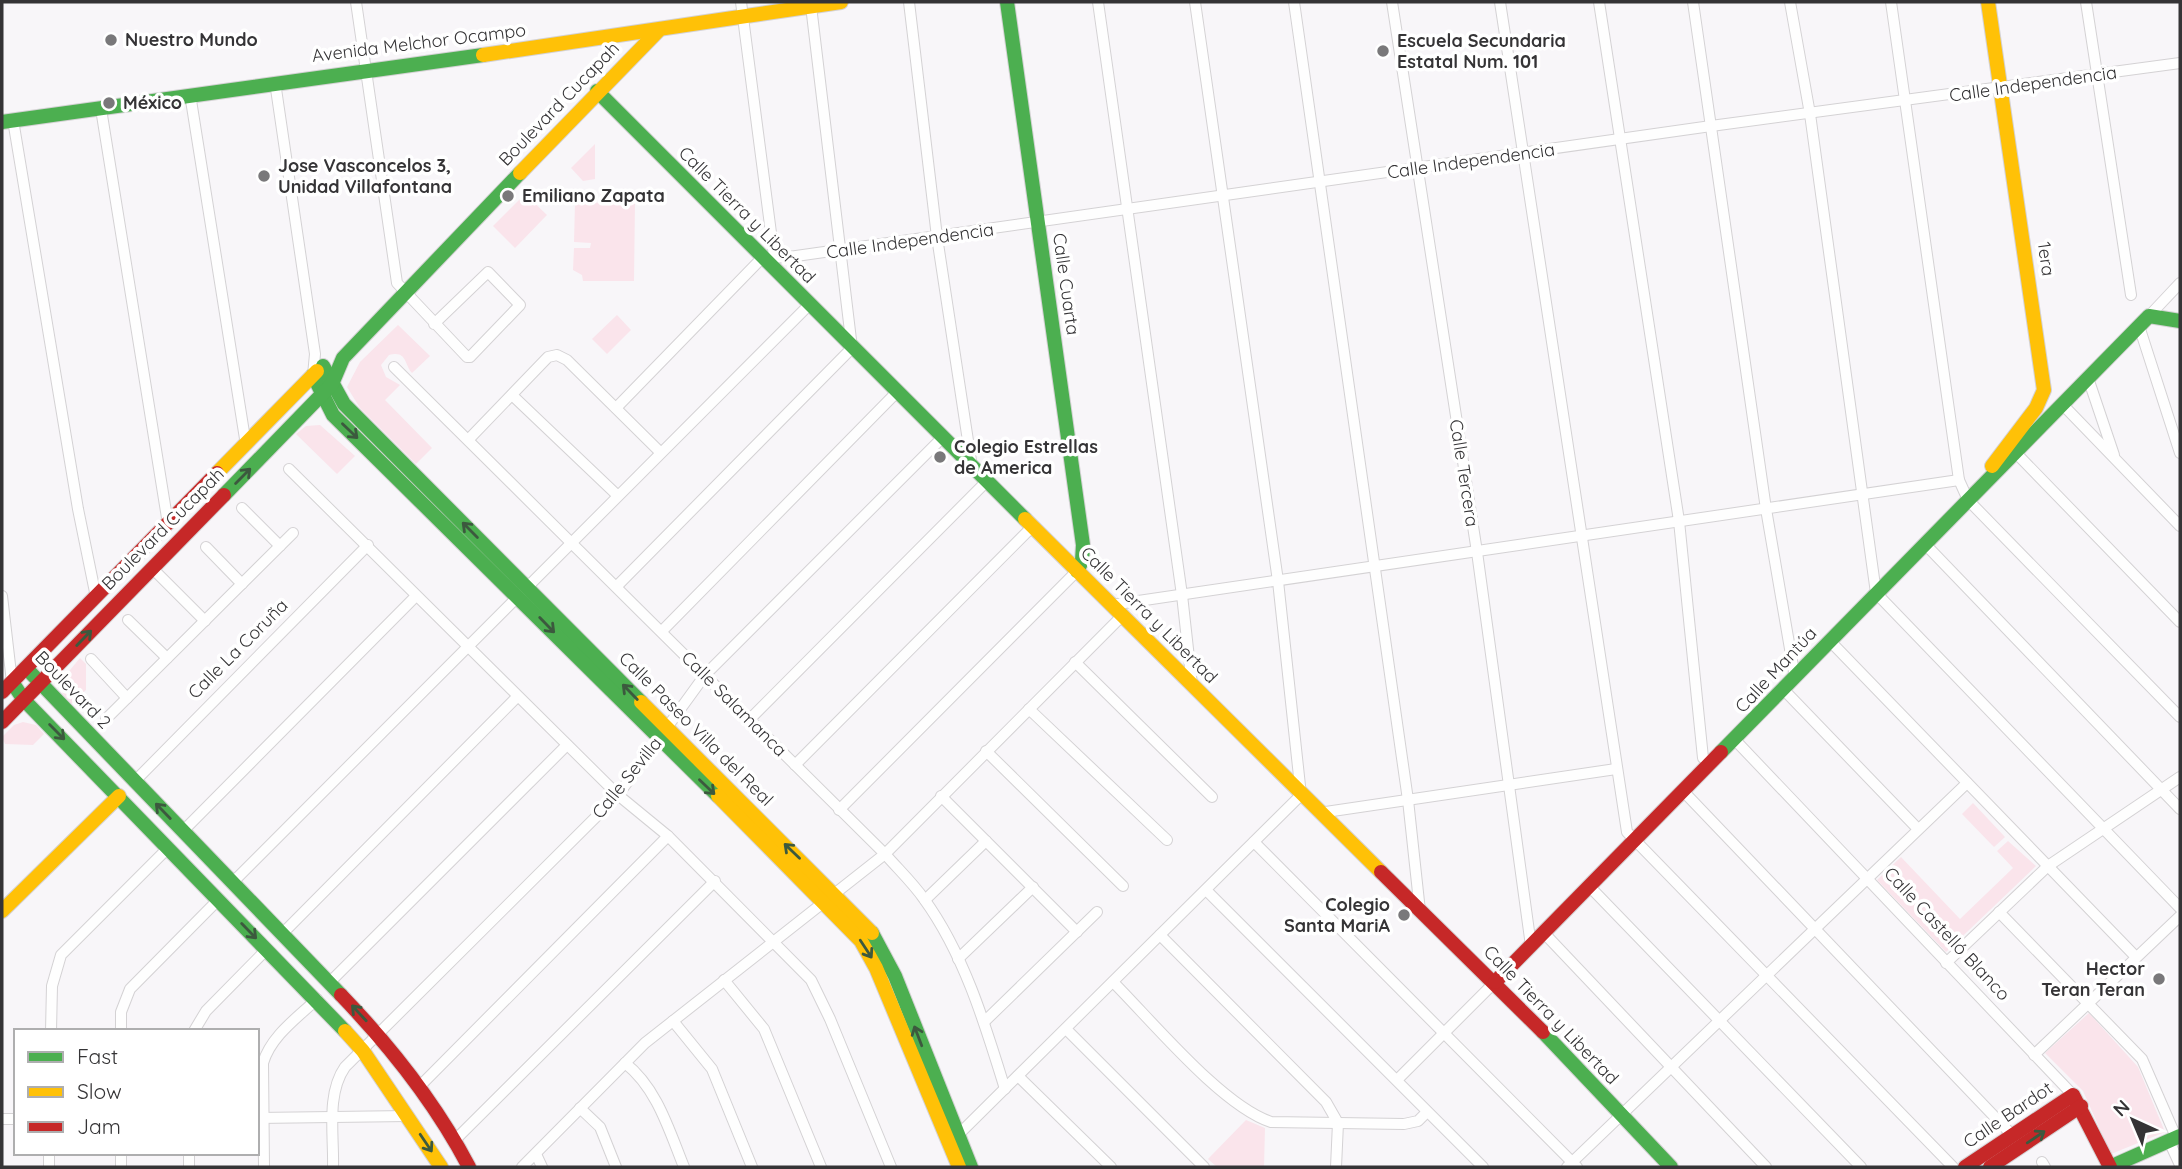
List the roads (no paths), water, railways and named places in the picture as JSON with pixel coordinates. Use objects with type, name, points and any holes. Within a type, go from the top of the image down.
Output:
[{"type":"street","points":[[356,2],[394,273],[403,293],[434,324],[470,358],[520,305],[488,272],[434,324]]},
{"type":"street","name":"Avenida Melchor Ocampo","points":[[7,121],[658,31],[742,9],[841,2]]},
{"type":"street","points":[[909,2],[937,237],[972,468]]},
{"type":"street","name":"Calle Cuarta","points":[[1007,2],[1083,545],[1082,561],[1077,571]]},
{"type":"street","points":[[1098,2],[1125,208],[1182,595],[1192,685]]},
{"type":"street","points":[[953,1140],[1301,795],[1278,581],[1195,2]]},
{"type":"street","points":[[1294,2],[1408,800],[1420,911]]},
{"type":"street","name":"Calle Tercera","points":[[1392,2],[1477,552],[1531,946]]},
{"type":"street","points":[[1500,2],[1625,824],[1636,841],[1953,1167]]},
{"type":"street","points":[[1599,2],[1679,521],[1703,758]]},
{"type":"street","points":[[1692,2],[1766,509],[1795,678]]},
{"type":"street","points":[[1790,2],[1810,114],[1876,593],[2180,908]]},
{"type":"street","points":[[1891,2],[1959,480],[1968,500],[2180,717]]},
{"type":"street","name":"1era","points":[[1968,500],[2036,408],[2044,390],[1988,2]]},
{"type":"street","points":[[2086,2],[2131,295]]},
{"type":"street","points":[[617,586],[852,348],[811,6]]},
{"type":"street","points":[[616,408],[768,257],[742,9]]},
{"type":"street","name":"Boulevard Cucapah","points":[[2,722],[327,390],[343,358],[597,91],[658,31]]},
{"type":"street","name":"Calle Independencia","points":[[768,257],[789,257],[937,237],[1125,208],[2180,63]]},
{"type":"street","points":[[275,82],[317,365]]},
{"type":"street","name":"Calle Tierra y Libertad","points":[[597,91],[768,257],[809,305],[896,393],[1319,813],[1495,982],[1671,1167]]},
{"type":"street","points":[[190,94],[246,445]]},
{"type":"street","points":[[101,109],[168,524]]},
{"type":"street","points":[[7,121],[96,597]]},
{"type":"street","name":"Calle Mantúa","points":[[1397,1080],[1736,741],[1829,640],[2180,283]]},
{"type":"street","points":[[232,883],[809,305]]},
{"type":"street","points":[[2180,321],[2144,321],[2180,453]]},
{"type":"street","points":[[469,439],[548,357],[557,355],[660,452]]},
{"type":"street","name":"Boulevard Cucapah","points":[[7,687],[246,445],[317,365],[343,358]]},
{"type":"street","name":"Calle Paseo Villa del Real","points":[[317,365],[333,415],[523,592],[829,896],[870,954],[953,1140],[971,1167]]},
{"type":"street","name":"Calle Salamanca","points":[[394,367],[885,854],[925,900],[958,959],[984,1022],[1005,1088]]},
{"type":"street","points":[[2088,378],[2116,459]]},
{"type":"street","points":[[662,631],[896,393]]},
{"type":"street","points":[[513,395],[617,495]]},
{"type":"street","points":[[2062,404],[2180,526]]},
{"type":"street","name":"Calle Sevilla","points":[[333,1167],[337,1079],[618,795],[705,676],[942,438]]},
{"type":"street","points":[[2015,452],[2180,622]]},
{"type":"street","points":[[289,469],[618,795],[668,836],[715,881],[811,980],[830,1019],[891,1167]]},
{"type":"street","points":[[1111,605],[1959,480]]},
{"type":"street","points":[[750,719],[986,482]]},
{"type":"street","points":[[242,508],[280,546]]},
{"type":"street","points":[[794,765],[1032,527]]},
{"type":"street","points":[[106,719],[293,533]]},
{"type":"street","points":[[1925,544],[2180,809]]},
{"type":"street","name":"Calle La Coruña","points":[[135,781],[368,545]]},
{"type":"street","points":[[206,547],[242,584]]},
{"type":"street","points":[[152,568],[205,621]]},
{"type":"street","points":[[839,810],[1077,571]]},
{"type":"street","points":[[2,596],[11,654]]},
{"type":"street","points":[[183,831],[416,596]]},
{"type":"street","points":[[522,1167],[625,1063],[673,1021],[885,854],[1122,616]]},
{"type":"street","points":[[128,620],[167,658]]},
{"type":"street","points":[[1829,640],[2136,957]]},
{"type":"street","name":"Boulevard 2","points":[[11,654],[380,1035],[454,1140],[469,1167]]},
{"type":"street","name":"Boulevard 2","points":[[7,687],[11,654]]},
{"type":"street","points":[[91,659],[127,698]]},
{"type":"street","points":[[1076,662],[1212,797]]},
{"type":"street","points":[[7,687],[24,700],[317,999],[363,1051],[441,1167]]},
{"type":"street","points":[[1784,690],[1918,829]]},
{"type":"street","points":[[283,933],[517,697]]},
{"type":"street","points":[[1029,709],[1167,840]]},
{"type":"street","name":"Calle Castelló Blanco","points":[[1736,741],[2077,1101],[2110,1167]]},
{"type":"street","points":[[330,982],[567,745]]},
{"type":"street","points":[[986,751],[1123,886]]},
{"type":"street","points":[[1319,813],[1616,769]]},
{"type":"street","points":[[1947,963],[2048,866],[2180,777]]},
{"type":"street","points":[[1254,842],[1446,1032],[1572,1165],[1967,783]]},
{"type":"street","points":[[1684,792],[2013,1136]]},
{"type":"street","points":[[2,911],[119,796]]},
{"type":"street","points":[[941,796],[1077,932]]},
{"type":"street","points":[[418,1088],[668,836]]},
{"type":"street","points":[[925,900],[986,841]]},
{"type":"street","points":[[51,1029],[52,986],[61,955],[169,847]]},
{"type":"street","points":[[454,1140],[715,881]]},
{"type":"street","points":[[958,959],[1032,887]]},
{"type":"street","points":[[1590,887],[1861,1167]]},
{"type":"street","points":[[1206,890],[1397,1080],[1478,1166]]},
{"type":"street","points":[[121,1029],[121,1012],[130,989],[219,899]]},
{"type":"street","points":[[984,1022],[1097,912]]},
{"type":"street","points":[[1999,912],[2142,1059],[2175,1138],[2180,1165]]},
{"type":"street","points":[[2034,1055],[2180,916]]},
{"type":"street","points":[[1544,933],[1766,1167]]},
{"type":"street","points":[[1160,935],[1326,1101],[1338,1123],[1336,1167]]},
{"type":"street","points":[[195,1029],[206,1011],[267,949]]},
{"type":"street","points":[[724,980],[764,1029],[821,1167]]},
{"type":"street","points":[[1112,982],[1229,1098],[1254,1116],[1271,1122],[1404,1124],[1418,1121],[1427,1112]]},
{"type":"street","points":[[264,1167],[260,1118],[266,1053],[273,1041],[317,999]]},
{"type":"street","points":[[673,1021],[712,1069],[747,1166]]},
{"type":"street","points":[[1066,1029],[1205,1167]]},
{"type":"street","points":[[625,1063],[641,1076],[658,1104],[684,1167]]},
{"type":"street","points":[[1018,1076],[1111,1167]]},
{"type":"street","name":"Calle Bardot","points":[[1965,1167],[2013,1136],[2077,1101]]},
{"type":"street","name":"Calle Bardot","points":[[1990,1167],[2077,1101]]},
{"type":"street","points":[[580,1108],[600,1127],[616,1167]]},
{"type":"street","points":[[260,1118],[408,1116]]},
{"type":"street","points":[[2110,1167],[2175,1138]]},
{"type":"street","name":"Calle Paseo Villa del Real","points":[[953,1140],[959,1167]]},
{"type":"street","points":[[536,1154],[542,1167]]},
{"type":"place","name":"Nuestro Mundo","points":[[111,40]]},
{"type":"place","name":"Escuela Secundaria Estatal Num. 101","points":[[1383,51]]},
{"type":"place","name":"México","points":[[109,103]]},
{"type":"place","name":"Jose Vasconcelos 3, Unidad Villafontana","points":[[264,176]]},
{"type":"place","name":"Emiliano Zapata","points":[[508,196]]},
{"type":"place","name":"Colegio Estrellas de America","points":[[940,457]]},
{"type":"place","name":"Colegio Santa MariA","points":[[1404,915]]},
{"type":"place","name":"Hector Teran Teran","points":[[2159,979]]}]
